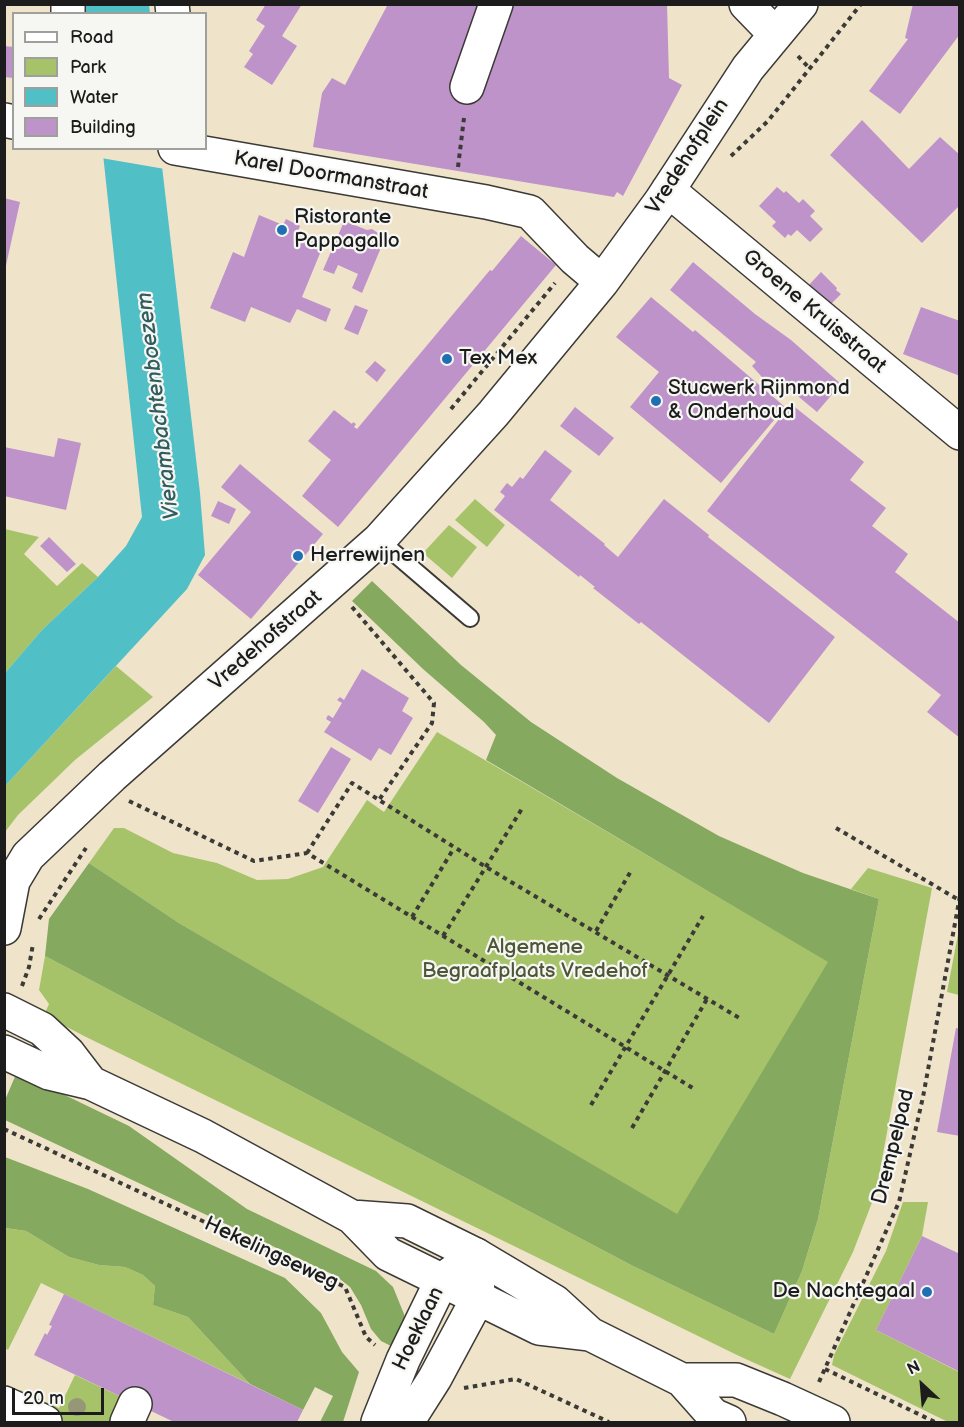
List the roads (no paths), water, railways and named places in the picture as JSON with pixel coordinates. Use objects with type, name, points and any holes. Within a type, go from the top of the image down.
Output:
[{"type":"street","points":[[467,87],[496,4]]},
{"type":"street","points":[[746,4],[775,34]]},
{"type":"street","name":"Vredehofplein","points":[[602,282],[668,190],[732,92],[775,34],[801,4]]},
{"type":"street","name":"Karel Doormanstraat","points":[[193,150],[489,190],[530,212],[575,259],[602,282]]},
{"type":"street","name":"Groene Kruisstraat","points":[[668,190],[954,418]]},
{"type":"street","name":"Vredehofstraat","points":[[4,928],[9,883],[28,856],[112,776],[379,540],[493,414],[602,282]]},
{"type":"street","points":[[4,1010],[42,1029],[68,1053],[91,1083]]},
{"type":"street","points":[[4,1052],[49,1073],[91,1083],[203,1136],[352,1217],[388,1254],[539,1328],[590,1334]]},
{"type":"street","points":[[352,1217],[407,1221],[476,1255],[555,1302],[590,1334],[682,1380],[713,1415],[729,1422]]},
{"type":"street","name":"Hoeklaan","points":[[378,1422],[403,1360],[442,1280],[476,1255]]},
{"type":"street","name":"Hoeklaan","points":[[407,1422],[435,1378],[478,1298],[476,1255]]},
{"type":"street","points":[[682,1380],[736,1380],[819,1416]]},
{"type":"street","points":[[4,1403],[45,1422]]},
{"type":"lane","points":[[379,540],[470,618]]},
{"type":"water","points":[[85,5],[149,5],[150,12],[86,12]]},
{"type":"water","name":"Vierambachtenboezem","points":[[160,150],[200,493],[205,555],[187,589],[5,786],[5,673],[42,630],[98,577],[126,546],[142,517],[103,154]]},
{"type":"place","name":"Ristorante Pappagallo","points":[[282,230]]},
{"type":"place","name":"Tex Mex","points":[[447,359]]},
{"type":"place","name":"Stucwerk Rijnmond & Onderhoud","points":[[656,401]]},
{"type":"place","name":"Herrewijnen","points":[[298,556]]},
{"type":"place","name":"De Nachtegaal","points":[[927,1292]]},
{"type":"park label","name":"Algemene Begraafplaats Vredehof","points":[[535,960]]}]
